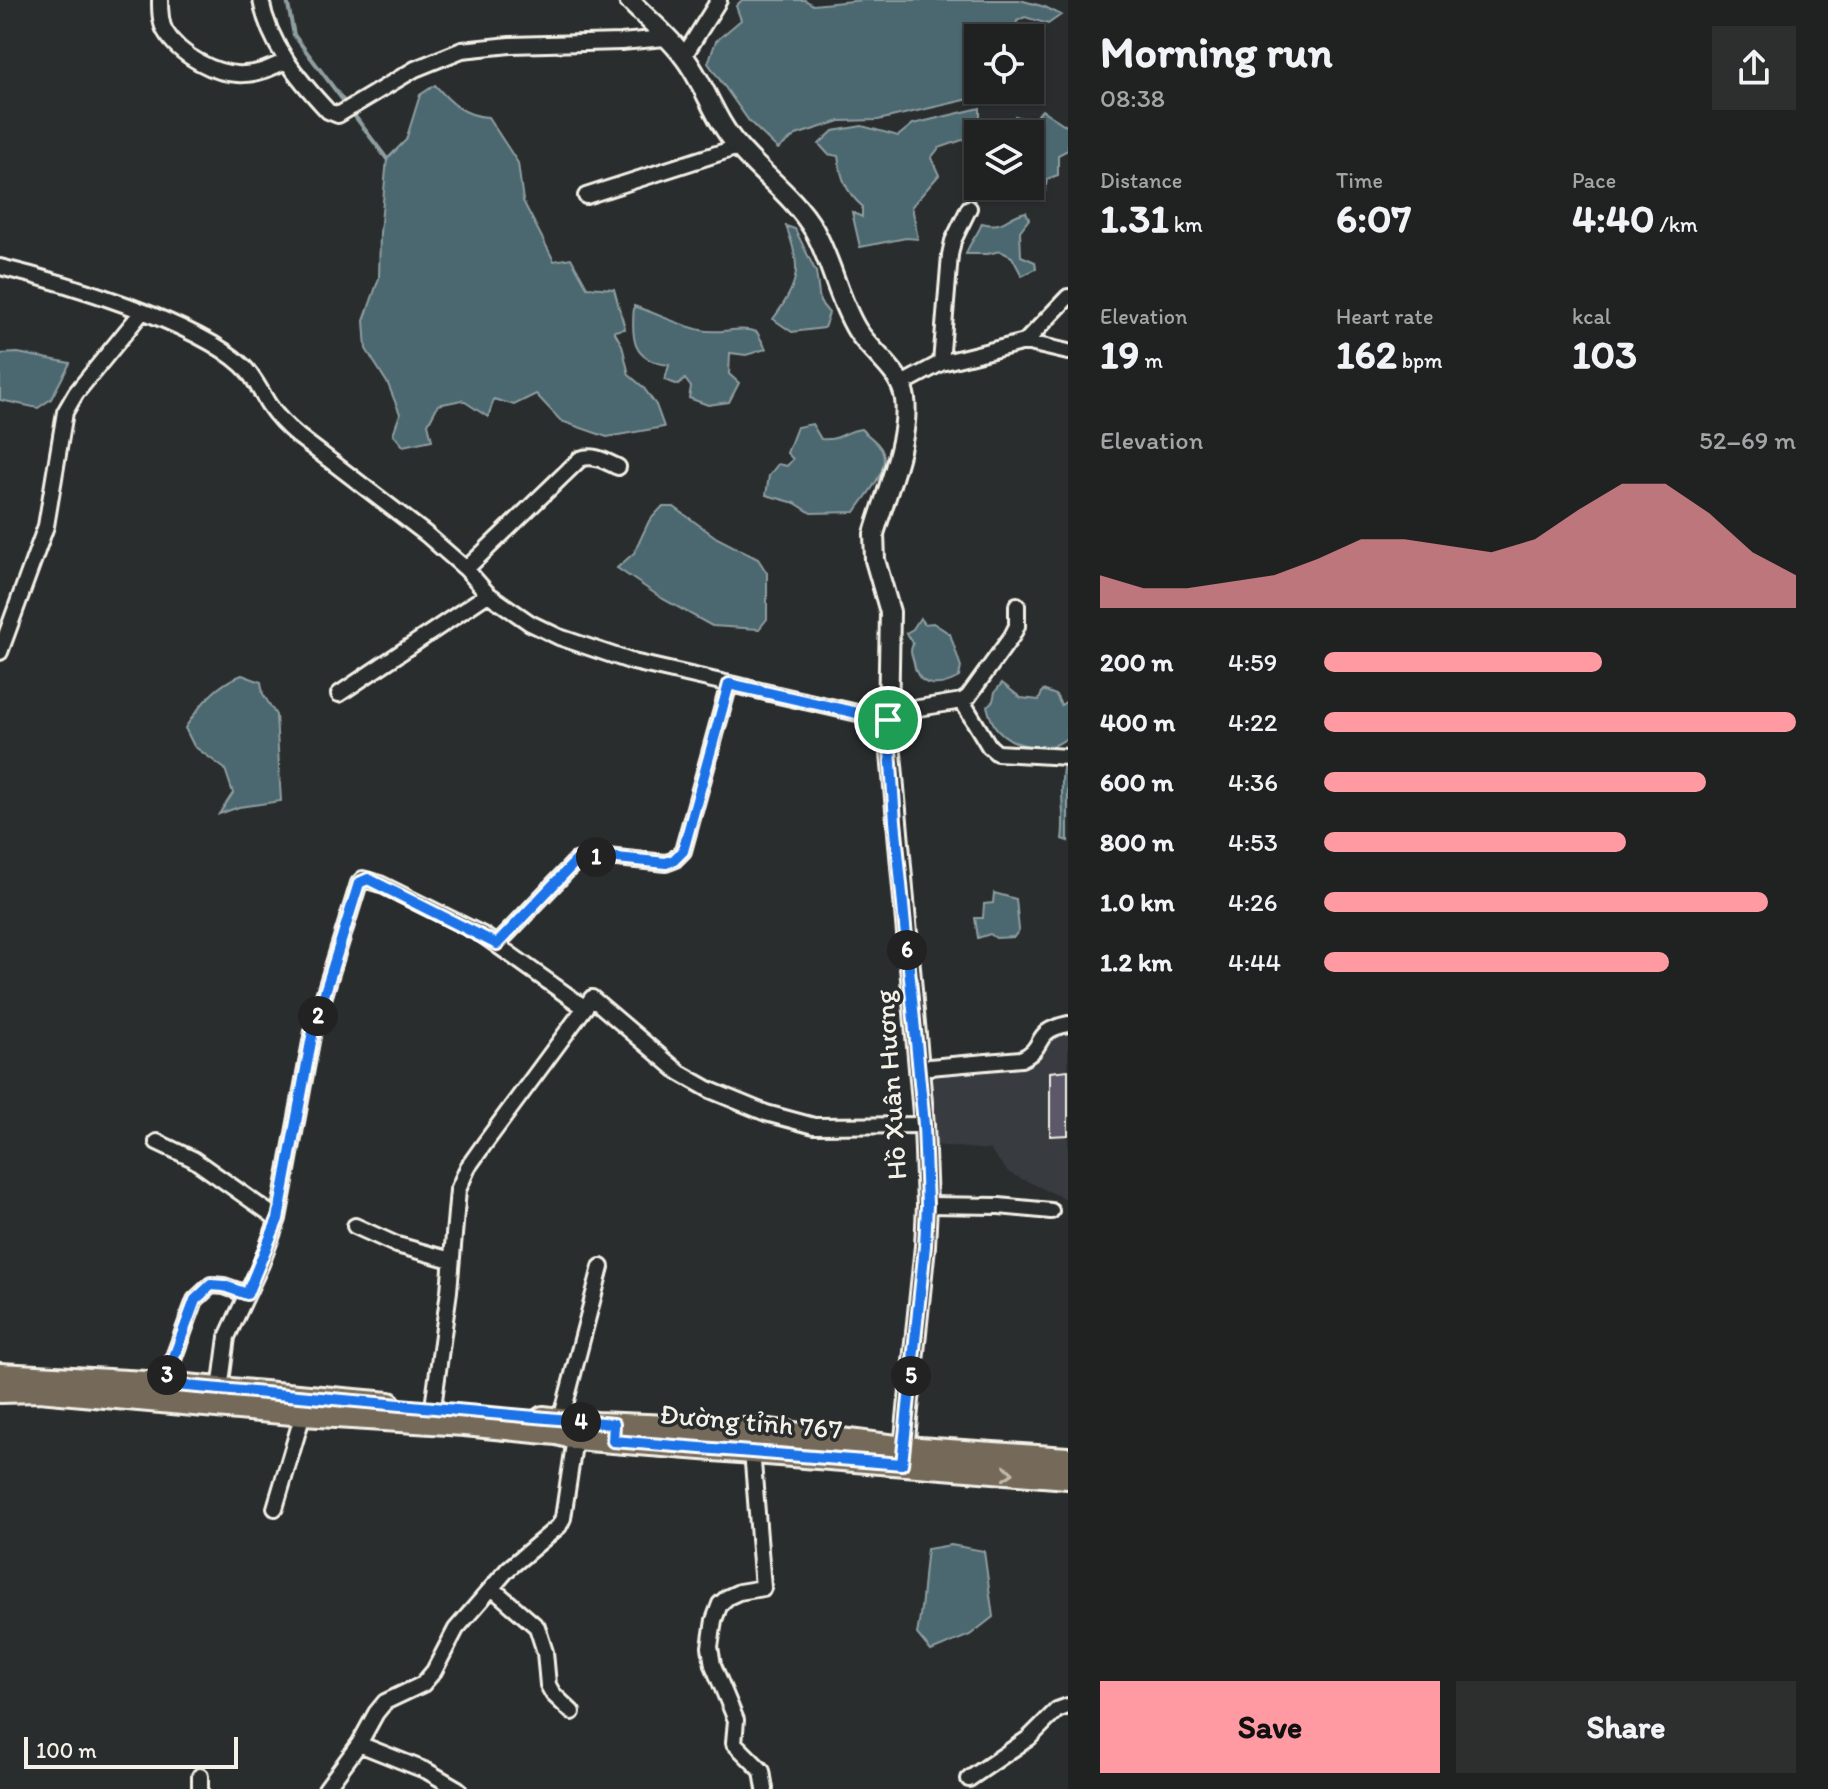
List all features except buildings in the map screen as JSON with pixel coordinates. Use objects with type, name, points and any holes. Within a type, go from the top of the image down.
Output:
[{"type":"main road","name":"Đường tỉnh 767","points":[[0,1375],[164,1384],[433,1407],[568,1429],[752,1450],[1068,1459]]},
{"type":"main road","name":"Đường tỉnh 767","points":[[0,1391],[39,1390],[557,1433],[568,1429]]},
{"type":"main road","name":"Đường tỉnh 767","points":[[614,1432],[769,1431],[903,1456],[1068,1477]]},
{"type":"street","points":[[160,0],[165,31],[182,51],[196,61],[234,74],[247,75],[286,61]]},
{"type":"street","points":[[261,0],[271,33],[286,61],[328,111],[334,114],[342,113],[415,69],[462,50],[665,38]]},
{"type":"street","points":[[629,0],[684,56],[738,147],[795,203],[829,260],[849,316],[859,334],[902,384],[941,363],[1025,342],[1068,352]]},
{"type":"street","points":[[684,56],[719,0]]},
{"type":"street","points":[[586,196],[738,147]]},
{"type":"street","points":[[941,363],[950,255],[953,241],[969,208]]},
{"type":"street","points":[[0,267],[38,276],[142,312],[206,340],[241,363],[281,421],[426,534],[466,569],[488,594],[530,623],[559,637],[633,662],[888,716],[962,701],[976,688],[1012,636],[1017,626],[1017,605]]},
{"type":"street","points":[[1025,342],[1068,297]]},
{"type":"street","points":[[0,652],[46,526],[65,412],[76,393],[142,312]]},
{"type":"street","name":"Hồ Xuân Hương","points":[[902,384],[905,402],[903,435],[873,546],[890,612],[888,716],[924,1125],[927,1205],[903,1456]]},
{"type":"street","points":[[466,569],[580,459],[597,458],[618,467]]},
{"type":"street","points":[[339,694],[488,594]]},
{"type":"street","points":[[497,944],[576,861],[597,856],[666,863],[683,851],[729,684]]},
{"type":"street","points":[[962,701],[989,746],[997,753],[1068,757]]},
{"type":"street","points":[[220,1390],[227,1337],[278,1219],[313,1031],[359,883],[368,879],[497,944],[585,1008]]},
{"type":"street","points":[[433,1407],[458,1190],[468,1167],[592,998],[680,1073],[710,1090],[784,1119],[814,1126],[924,1125]]},
{"type":"street","points":[[918,1068],[1021,1059],[1030,1055],[1042,1034],[1050,1028],[1068,1024]]},
{"type":"street","points":[[157,1142],[193,1159],[278,1219]]},
{"type":"street","points":[[927,1205],[999,1206],[1051,1211]]},
{"type":"street","points":[[355,1226],[397,1245],[451,1260]]},
{"type":"street","points":[[326,1789],[385,1702],[423,1684],[434,1671],[456,1629],[508,1569],[559,1526],[563,1518],[568,1429],[601,1267]]},
{"type":"street","points":[[164,1384],[195,1300],[211,1285],[247,1294]]},
{"type":"street","points":[[275,1508],[303,1414]]},
{"type":"street","points":[[752,1450],[763,1588],[739,1592],[720,1604],[710,1647],[713,1665],[736,1720],[734,1743],[762,1771],[765,1789]]},
{"type":"street","points":[[492,1588],[537,1627],[545,1652],[548,1685],[572,1712]]},
{"type":"street","points":[[969,1779],[1029,1738],[1057,1710],[1068,1706]]},
{"type":"street","points":[[359,1744],[427,1771],[458,1789]]},
{"type":"shaded area","points":[[1068,1029],[1068,1200],[1009,1173],[990,1150],[934,1145],[927,1072],[1025,1064],[1046,1038]]},
{"type":"water","points":[[742,0],[805,0],[813,5],[863,0],[1020,0],[1061,15],[1048,24],[1025,17],[1016,24],[964,24],[964,100],[878,120],[840,121],[796,135],[778,149],[749,121],[708,63],[716,41],[741,20],[736,6]]},
{"type":"water","points":[[435,85],[458,107],[488,117],[518,163],[523,201],[554,261],[571,258],[587,287],[614,289],[625,329],[614,331],[622,345],[629,375],[656,405],[664,427],[607,437],[561,421],[536,394],[514,405],[494,399],[488,417],[462,400],[438,405],[428,424],[432,440],[403,446],[393,434],[400,414],[388,384],[366,349],[364,321],[379,278],[387,159],[406,140],[420,95]]},
{"type":"water","points":[[980,108],[980,120],[964,120],[964,139],[939,148],[931,158],[939,175],[912,206],[918,239],[906,238],[860,247],[852,212],[862,217],[862,206],[845,184],[838,156],[828,154],[819,144],[833,131],[862,126],[898,136],[913,124]]},
{"type":"water","points":[[1042,110],[1068,127],[1068,150],[1058,155],[1058,175],[1047,179],[1044,192],[1044,120],[1034,120]]},
{"type":"water","points":[[1026,212],[1029,219],[1020,231],[1021,256],[1035,262],[1036,269],[1022,276],[1012,257],[1000,251],[966,254],[982,223],[1001,223]]},
{"type":"water","points":[[786,226],[795,229],[816,272],[820,302],[829,313],[824,328],[792,332],[773,319],[789,295],[796,274],[795,253]]},
{"type":"water","points":[[634,306],[701,330],[743,329],[757,332],[766,349],[746,355],[730,353],[729,374],[739,383],[729,402],[708,405],[689,398],[691,387],[685,379],[679,385],[665,380],[669,365],[657,363],[641,353],[634,338]]},
{"type":"water","points":[[18,353],[70,363],[51,399],[38,408],[0,400],[0,354]]},
{"type":"water","points":[[812,424],[821,439],[833,439],[861,429],[883,453],[883,468],[855,512],[811,513],[795,503],[766,495],[769,476],[778,464],[787,466],[793,459],[787,453],[797,427]]},
{"type":"water","points":[[662,507],[674,507],[717,538],[758,559],[767,573],[767,619],[759,629],[712,626],[663,599],[617,568],[634,553],[649,521]]},
{"type":"water","points":[[920,618],[924,624],[933,623],[950,634],[961,667],[959,677],[945,683],[931,684],[916,672],[911,654],[913,644],[906,633]]},
{"type":"water","points":[[242,675],[261,682],[263,694],[276,715],[281,801],[239,807],[219,814],[233,793],[225,769],[194,746],[185,728],[209,696]]},
{"type":"water","points":[[1002,683],[1021,698],[1039,700],[1043,690],[1056,695],[1061,705],[1067,701],[1068,741],[1039,747],[1021,744],[1004,736],[992,722],[987,706]]},
{"type":"water","points":[[1068,762],[1068,841],[1062,839],[1062,781],[1064,763]]},
{"type":"water","points":[[994,893],[1016,899],[1019,930],[1014,937],[996,938],[990,934],[978,938],[975,918],[983,918],[984,904],[993,903]]},
{"type":"water","points":[[951,1545],[984,1551],[993,1617],[970,1635],[931,1651],[917,1634],[927,1549]]},
{"type":"waterway","points":[[287,0],[294,35],[387,159]]},
{"type":"route","points":[[729,684],[888,720],[924,1125],[927,1205],[902,1464],[613,1441],[614,1424],[164,1384],[195,1300],[211,1285],[247,1294],[261,1264],[278,1219],[313,1031],[359,883],[363,879],[380,884],[497,944],[576,861],[597,856],[666,863],[683,851],[729,684]]}]
